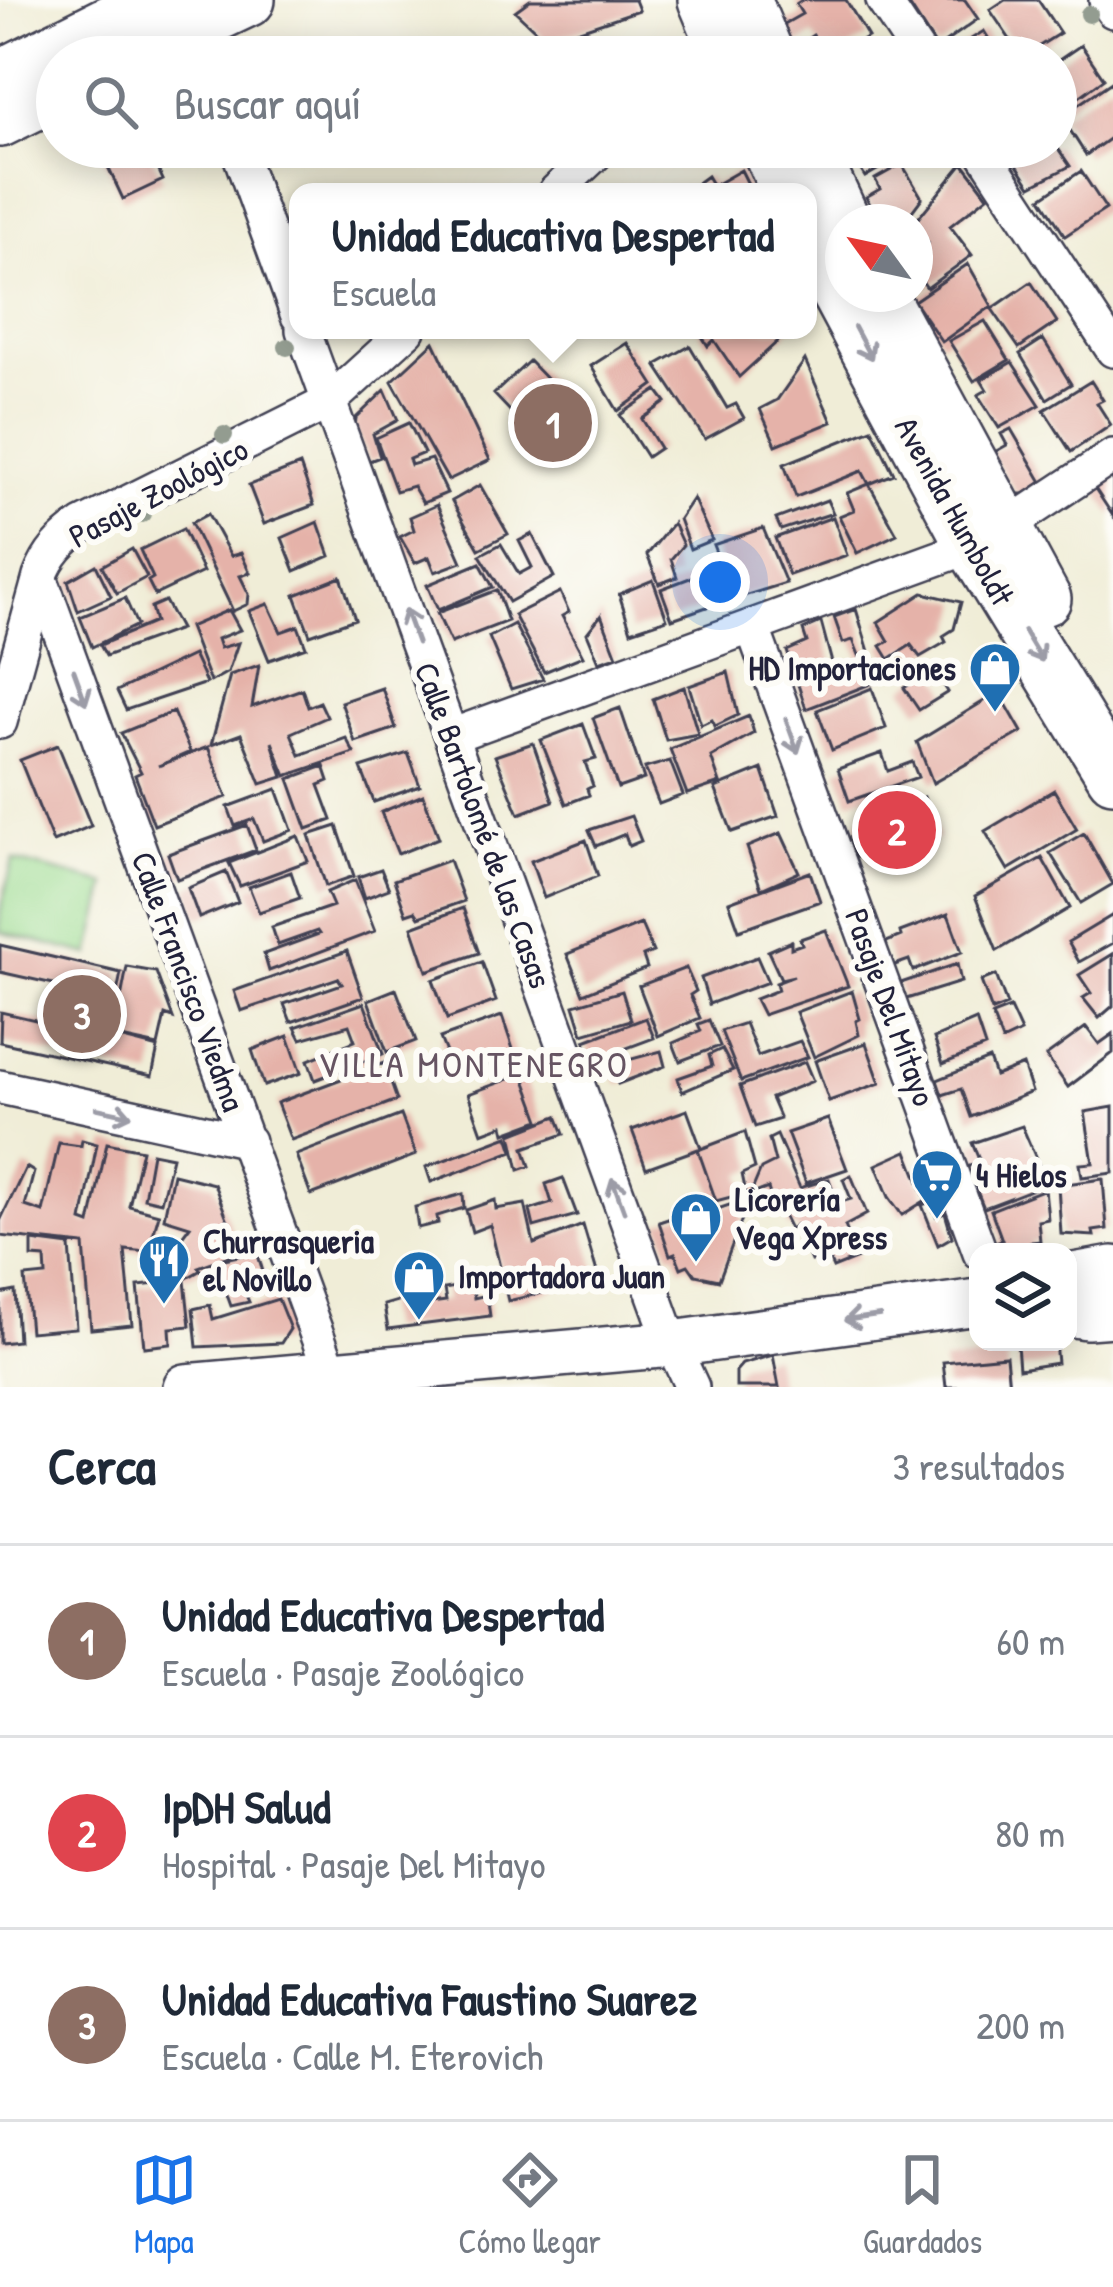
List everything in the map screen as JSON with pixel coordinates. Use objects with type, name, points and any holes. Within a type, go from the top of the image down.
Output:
[{"type":"main road","points":[[132,36],[248,0]]},
{"type":"main road","points":[[0,76],[36,65]]},
{"type":"main road","points":[[0,121],[36,103]]},
{"type":"main road","points":[[820,168],[837,204]]},
{"type":"main road","name":"Avenida Humboldt","points":[[817,255],[988,537],[1113,776]]},
{"type":"main road","name":"Avenida Humboldt","points":[[888,312],[988,537],[1113,712]]},
{"type":"main road","points":[[1077,1275],[1113,1269]]},
{"type":"main road","points":[[1077,1294],[1113,1291]]},
{"type":"main road","points":[[186,1387],[334,1380],[672,1344],[969,1303]]},
{"type":"main road","points":[[1077,1314],[1113,1314]]},
{"type":"street","points":[[883,0],[907,36]]},
{"type":"street","points":[[1106,0],[1113,11]]},
{"type":"street","points":[[245,168],[289,291]]},
{"type":"street","points":[[994,168],[1113,350]]},
{"type":"street","name":"Calle Bartolomé de las Casas","points":[[306,339],[672,1344],[692,1387]]},
{"type":"street","name":"Pasaje Zoológico","points":[[0,722],[46,559],[61,541],[83,524],[329,402],[398,339]]},
{"type":"street","points":[[451,736],[988,537],[1113,456]]},
{"type":"street","name":"Calle Francisco Viedma","points":[[40,577],[334,1380]]},
{"type":"street","name":"Pasaje Del Mitayo","points":[[752,626],[977,1243]]},
{"type":"street","points":[[0,1087],[248,1142]]},
{"type":"green space","points":[[13,860],[107,884],[90,955],[0,932]]},
{"type":"building","points":[[530,0],[635,0],[639,10],[562,36],[542,36],[515,11]]},
{"type":"building","points":[[846,0],[867,36],[786,36],[781,26],[802,14],[796,4]]},
{"type":"building","points":[[906,0],[965,0],[978,19],[954,36],[929,36]]},
{"type":"building","points":[[1005,0],[1038,0],[1060,33],[1008,36],[990,10]]},
{"type":"building","points":[[1081,45],[1104,79],[1077,99],[1077,48]]},
{"type":"building","points":[[1113,81],[1113,136],[1086,155],[1077,141],[1077,105]]},
{"type":"building","points":[[108,168],[158,168],[163,180],[123,199]]},
{"type":"building","points":[[859,168],[881,168],[865,177]]},
{"type":"building","points":[[904,168],[922,198],[918,204],[870,204],[866,197],[880,189],[875,179]]},
{"type":"building","points":[[959,168],[967,168],[988,196],[950,226],[972,255],[933,284],[930,204]]},
{"type":"building","points":[[1019,168],[1066,168],[1031,186]]},
{"type":"building","points":[[741,170],[748,183],[718,183]]},
{"type":"building","points":[[1081,171],[1106,209],[1065,236],[1041,198]]},
{"type":"building","points":[[968,264],[992,306],[942,342],[922,312],[933,312],[933,288]]},
{"type":"building","points":[[1031,282],[1057,322],[1019,348],[992,309]]},
{"type":"building","points":[[985,321],[1009,360],[974,381],[949,341]]},
{"type":"building","points":[[704,339],[780,339],[739,377],[714,340],[708,346]]},
{"type":"building","points":[[1043,339],[1071,384],[1047,399],[1020,354]]},
{"type":"building","points":[[434,342],[490,460],[448,480],[392,381]]},
{"type":"building","points":[[627,343],[654,385],[618,411],[591,366]]},
{"type":"building","points":[[690,346],[727,408],[736,404],[744,418],[705,439],[656,365]]},
{"type":"building","points":[[805,360],[832,422],[776,445],[760,409],[777,400]]},
{"type":"building","points":[[529,361],[582,416],[546,449],[494,394]]},
{"type":"building","points":[[1012,362],[1040,405],[999,428],[978,395],[987,390],[981,380]]},
{"type":"building","points":[[1091,381],[1103,400],[1097,403],[1111,425],[1071,452],[1044,410]]},
{"type":"building","points":[[385,390],[398,420],[373,434],[380,457],[369,461],[355,428],[356,418]]},
{"type":"building","points":[[657,390],[666,402],[642,419],[660,448],[647,457],[620,415]]},
{"type":"building","points":[[409,423],[424,453],[409,459],[411,465],[431,459],[447,493],[423,503],[413,486],[396,491],[376,438]]},
{"type":"building","points":[[872,429],[894,474],[869,484],[862,471],[796,497],[784,464]]},
{"type":"building","points":[[1011,429],[1042,482],[1024,494],[1017,494],[991,454],[1007,445],[1001,434]]},
{"type":"building","points":[[300,465],[314,505],[264,524],[249,485]]},
{"type":"building","points":[[1113,475],[1113,516],[1094,487]]},
{"type":"building","points":[[869,484],[897,534],[857,553],[839,516],[854,510],[847,493]]},
{"type":"building","points":[[480,485],[508,534],[479,549],[452,501]]},
{"type":"building","points":[[693,498],[712,540],[690,549],[679,519]]},
{"type":"building","points":[[827,500],[833,513],[781,530],[776,519]]},
{"type":"building","points":[[437,505],[462,562],[435,572],[429,557],[415,563],[400,537],[414,530],[410,517]]},
{"type":"building","points":[[208,514],[231,556],[241,553],[250,573],[240,576],[249,594],[248,604],[233,611],[191,523]]},
{"type":"building","points":[[833,517],[847,555],[789,575],[775,538]]},
{"type":"building","points":[[318,522],[330,556],[295,571],[282,538]]},
{"type":"building","points":[[673,523],[683,545],[671,559],[677,577],[659,584],[647,555]]},
{"type":"building","points":[[763,528],[786,583],[734,599],[713,545]]},
{"type":"building","points":[[183,529],[203,572],[155,595],[140,550]]},
{"type":"building","points":[[532,534],[554,577],[509,602],[480,555],[501,544],[519,574],[532,567],[519,541]]},
{"type":"building","points":[[132,549],[147,577],[117,593],[102,566]]},
{"type":"building","points":[[480,563],[493,587],[438,610],[427,585]]},
{"type":"building","points":[[96,565],[111,596],[78,611],[68,581]]},
{"type":"building","points":[[711,570],[724,601],[672,619],[661,589]]},
{"type":"building","points":[[341,577],[355,619],[310,635],[295,595]]},
{"type":"building","points":[[653,580],[667,619],[631,631],[619,594]]},
{"type":"building","points":[[497,590],[508,621],[451,643],[437,613]]},
{"type":"building","points":[[560,592],[569,612],[562,616],[583,656],[544,672],[514,615]]},
{"type":"building","points":[[923,593],[961,602],[954,629],[943,636],[946,642],[920,657],[911,645],[889,659],[881,646],[889,641],[878,622]]},
{"type":"building","points":[[125,598],[137,625],[92,647],[80,617]]},
{"type":"building","points":[[165,601],[180,629],[106,656],[100,645],[155,622],[151,607]]},
{"type":"building","points":[[268,604],[281,632],[298,626],[306,647],[269,660],[249,611]]},
{"type":"building","points":[[856,609],[878,681],[806,709],[787,651],[807,642],[803,630],[821,622],[835,674],[863,665],[853,640],[843,643],[834,617]]},
{"type":"building","points":[[229,610],[240,630],[217,639],[220,648],[238,643],[228,672],[210,682],[189,627]]},
{"type":"building","points":[[601,615],[617,656],[599,662],[587,633]]},
{"type":"building","points":[[514,624],[543,679],[511,689],[489,637]]},
{"type":"building","points":[[193,655],[206,683],[126,710],[117,691]]},
{"type":"building","points":[[259,665],[252,707],[302,689],[308,707],[320,702],[327,717],[291,733],[300,755],[346,738],[354,753],[286,776],[272,742],[283,777],[261,784],[241,734],[211,745],[230,675]]},
{"type":"building","points":[[933,668],[948,692],[919,710],[904,688]]},
{"type":"building","points":[[728,672],[738,715],[715,726],[712,720],[701,725],[689,686]]},
{"type":"building","points":[[684,687],[698,734],[666,740],[653,699]]},
{"type":"building","points":[[382,688],[396,728],[355,742],[341,702]]},
{"type":"building","points":[[872,688],[886,728],[832,750],[817,710]]},
{"type":"building","points":[[999,692],[1022,732],[933,783],[917,742]]},
{"type":"building","points":[[620,708],[644,779],[618,788],[593,718]]},
{"type":"building","points":[[173,712],[190,752],[158,766],[208,747],[227,797],[154,825],[135,775],[141,772],[121,733]]},
{"type":"building","points":[[749,716],[754,733],[711,757],[720,783],[687,794],[670,749]]},
{"type":"building","points":[[583,724],[596,759],[585,762],[593,786],[587,789],[589,795],[566,804],[541,740]]},
{"type":"building","points":[[533,743],[553,801],[519,814],[495,756]]},
{"type":"building","points":[[58,745],[91,826],[53,842],[20,760]]},
{"type":"building","points":[[408,753],[420,786],[374,802],[361,768]]},
{"type":"building","points":[[882,753],[888,771],[912,762],[918,777],[849,801],[838,769]]},
{"type":"building","points":[[670,761],[683,795],[659,804],[645,768]]},
{"type":"building","points":[[324,766],[329,781],[319,785],[332,820],[307,829],[289,779]]},
{"type":"building","points":[[762,769],[778,816],[732,832],[715,788]]},
{"type":"building","points":[[277,789],[292,830],[263,841],[254,819],[235,826],[228,807]]},
{"type":"building","points":[[1054,790],[1077,829],[1008,870],[985,831]]},
{"type":"building","points":[[423,795],[439,838],[398,854],[381,812]]},
{"type":"building","points":[[924,797],[939,838],[872,864],[856,822]]},
{"type":"building","points":[[631,816],[641,841],[629,846],[625,834],[596,846],[589,830]]},
{"type":"building","points":[[247,825],[256,850],[177,879],[168,854]]},
{"type":"building","points":[[337,826],[354,876],[326,886],[309,835]]},
{"type":"building","points":[[781,833],[799,872],[761,889],[747,847]]},
{"type":"building","points":[[1084,833],[1113,884],[1081,903],[1050,853]]},
{"type":"building","points":[[298,836],[308,861],[240,886],[229,863]]},
{"type":"building","points":[[586,840],[598,876],[544,898],[531,861]]},
{"type":"building","points":[[1042,858],[1070,908],[997,951],[975,896]]},
{"type":"building","points":[[449,860],[464,901],[419,917],[415,911],[406,914],[394,880]]},
{"type":"building","points":[[381,869],[389,889],[365,898],[358,877]]},
{"type":"building","points":[[226,872],[238,902],[199,918],[188,888]]},
{"type":"building","points":[[291,872],[300,898],[259,912],[249,887]]},
{"type":"building","points":[[810,872],[820,901],[739,930],[729,902]]},
{"type":"building","points":[[355,880],[375,931],[269,971],[264,954],[319,934],[278,945],[272,927],[333,906],[327,892]]},
{"type":"building","points":[[463,908],[479,953],[427,971],[412,927]]},
{"type":"building","points":[[948,914],[962,952],[913,971],[909,960],[892,966],[884,943]]},
{"type":"building","points":[[1113,915],[1113,943],[1079,962],[1068,942]]},
{"type":"building","points":[[641,924],[653,952],[643,956],[647,968],[583,994],[567,954]]},
{"type":"building","points":[[826,930],[848,986],[763,1015],[755,999],[778,990],[776,983],[794,976],[781,979],[768,951],[791,941],[791,948],[802,944],[800,939]]},
{"type":"building","points":[[0,945],[121,973],[116,998],[0,972]]},
{"type":"building","points":[[347,951],[363,997],[291,1022],[284,1004],[342,984],[338,978],[241,1011],[234,991]]},
{"type":"building","points":[[1113,954],[1113,1006],[1099,1018],[1083,998],[1091,993],[1079,975]]},
{"type":"building","points":[[757,957],[768,982],[709,1004],[701,978]]},
{"type":"building","points":[[482,962],[496,1001],[447,1019],[433,980]]},
{"type":"building","points":[[957,964],[961,982],[903,1000],[898,984]]},
{"type":"building","points":[[127,967],[156,972],[173,1018],[165,1015],[158,1046],[112,1036],[158,1048],[152,1076],[0,1042],[1,1012],[79,1030],[87,996],[120,1003]]},
{"type":"building","points":[[686,968],[700,1018],[658,1036],[639,986]]},
{"type":"building","points":[[996,975],[1007,1005],[992,1011],[981,981]]},
{"type":"building","points":[[396,989],[416,1041],[387,1052],[368,1000]]},
{"type":"building","points":[[622,991],[631,1020],[583,1034],[574,1005]]},
{"type":"building","points":[[852,991],[859,1035],[814,1057],[796,1012]]},
{"type":"building","points":[[364,1003],[383,1054],[315,1080],[308,1060],[355,1041],[349,1025],[301,1039],[295,1027]]},
{"type":"building","points":[[1010,1008],[1021,1032],[1002,1041],[992,1015]]},
{"type":"building","points":[[502,1016],[515,1055],[456,1077],[440,1038]]},
{"type":"building","points":[[646,1018],[654,1038],[592,1061],[585,1041]]},
{"type":"building","points":[[709,1020],[720,1046],[680,1061],[673,1043],[701,1031],[698,1024]]},
{"type":"building","points":[[976,1020],[985,1047],[943,1064],[934,1038]]},
{"type":"building","points":[[745,1023],[758,1056],[800,1041],[808,1057],[741,1081],[721,1031]]},
{"type":"building","points":[[1086,1027],[1099,1044],[1113,1034],[1113,1053],[1068,1087],[1046,1056]]},
{"type":"building","points":[[288,1036],[301,1073],[264,1086],[252,1050]]},
{"type":"building","points":[[866,1043],[880,1083],[829,1101],[815,1061]]},
{"type":"building","points":[[722,1049],[733,1070],[682,1092],[678,1078],[712,1066],[709,1055]]},
{"type":"building","points":[[661,1051],[665,1066],[618,1084],[610,1065]]},
{"type":"building","points":[[989,1059],[995,1076],[1023,1065],[1032,1092],[971,1117],[961,1089],[942,1095],[937,1080]]},
{"type":"building","points":[[805,1062],[813,1081],[771,1098],[780,1119],[755,1127],[740,1086]]},
{"type":"building","points":[[384,1063],[397,1100],[291,1140],[277,1103]]},
{"type":"building","points":[[523,1074],[540,1120],[505,1133],[503,1125],[482,1133],[468,1094]]},
{"type":"building","points":[[1113,1107],[1113,1173],[1082,1177],[1080,1164],[1093,1163],[1085,1112]]},
{"type":"building","points":[[687,1110],[701,1148],[646,1168],[632,1130]]},
{"type":"building","points":[[401,1115],[416,1155],[311,1195],[296,1155]]},
{"type":"building","points":[[557,1116],[564,1134],[524,1148],[530,1166],[519,1170],[511,1134]]},
{"type":"building","points":[[828,1119],[847,1169],[806,1183],[787,1133]]},
{"type":"building","points":[[1022,1126],[1047,1184],[984,1208],[967,1167],[980,1162],[972,1143]]},
{"type":"building","points":[[745,1132],[755,1168],[742,1174],[746,1193],[716,1201],[698,1150]]},
{"type":"building","points":[[777,1135],[800,1188],[829,1179],[838,1203],[851,1199],[843,1179],[851,1175],[867,1214],[845,1226],[858,1258],[833,1268],[828,1257],[811,1261],[796,1225],[790,1229],[783,1215],[796,1209],[776,1216],[768,1188],[750,1195],[761,1169],[775,1162],[769,1139]]},
{"type":"building","points":[[508,1136],[513,1151],[431,1182],[426,1167]]},
{"type":"building","points":[[82,1140],[97,1144],[82,1221],[90,1224],[107,1143],[142,1150],[129,1206],[159,1214],[148,1252],[125,1250],[132,1325],[91,1329],[84,1245],[0,1236],[0,1221],[26,1167],[34,1172],[25,1206],[43,1212],[59,1143],[81,1146]]},
{"type":"building","points":[[907,1151],[926,1200],[902,1215],[876,1165]]},
{"type":"building","points":[[152,1153],[172,1157],[161,1202],[144,1198]]},
{"type":"building","points":[[173,1174],[214,1184],[240,1252],[198,1267],[201,1270],[187,1278],[163,1262],[190,1226],[164,1218]]},
{"type":"building","points":[[563,1178],[577,1215],[534,1227],[530,1210],[552,1203],[546,1184]]},
{"type":"building","points":[[1103,1179],[1107,1229],[1093,1231],[1094,1236],[1061,1234],[1058,1185]]},
{"type":"building","points":[[1045,1189],[1048,1219],[1038,1221],[1040,1241],[999,1243],[1002,1240],[991,1210]]},
{"type":"building","points":[[463,1194],[464,1208],[418,1228],[415,1207]]},
{"type":"building","points":[[495,1200],[496,1209],[525,1204],[534,1244],[583,1225],[597,1272],[508,1301],[490,1225],[472,1232],[466,1210]]},
{"type":"building","points":[[930,1202],[936,1216],[945,1213],[952,1237],[938,1245],[922,1205]]},
{"type":"building","points":[[735,1203],[746,1208],[719,1280],[695,1275],[688,1265],[681,1268],[675,1253],[670,1255],[659,1222]]},
{"type":"building","points":[[32,1241],[70,1246],[76,1328],[30,1332],[25,1277],[46,1275],[45,1258],[32,1257]]},
{"type":"building","points":[[257,1252],[269,1291],[246,1295],[249,1302],[231,1306],[215,1261]]},
{"type":"building","name":"Churrasqueria el Novillo","points":[[185,1281],[190,1326],[170,1328],[171,1344],[144,1347],[138,1286]]},
{"type":"building","points":[[473,1284],[474,1298],[487,1295],[490,1316],[388,1329],[384,1305],[429,1292],[431,1303],[446,1301],[444,1289]]},
{"type":"building","points":[[15,1291],[18,1341],[0,1343],[0,1294]]},
{"type":"building","points":[[278,1299],[290,1329],[281,1343],[197,1347],[193,1309],[210,1305],[213,1319]]},
{"type":"building","points":[[1018,1351],[1056,1351],[1057,1363],[1019,1369]]},
{"type":"building","points":[[773,1355],[779,1387],[736,1387],[736,1371],[742,1364]]},
{"type":"building","points":[[1006,1356],[1009,1387],[946,1387],[943,1362]]},
{"type":"place","name":"Unidad Educativa Despertad","points":[[553,423]]},
{"type":"place","name":"HD Importaciones","points":[[995,714]]},
{"type":"place","name":"IpDH Salud","points":[[897,830]]},
{"type":"place","name":"Unidad Educativa Faustino Suarez","points":[[82,1014]]},
{"type":"place","name":"4 Hielos","points":[[937,1221]]},
{"type":"place","name":"Licorería Vega Xpress","points":[[696,1264]]},
{"type":"place","name":"Churrasqueria el Novillo","points":[[164,1306]]},
{"type":"place","name":"Importadora Juan","points":[[419,1322]]},
{"type":"district","name":"VILLA MONTENEGRO","points":[[474,1064]]}]
